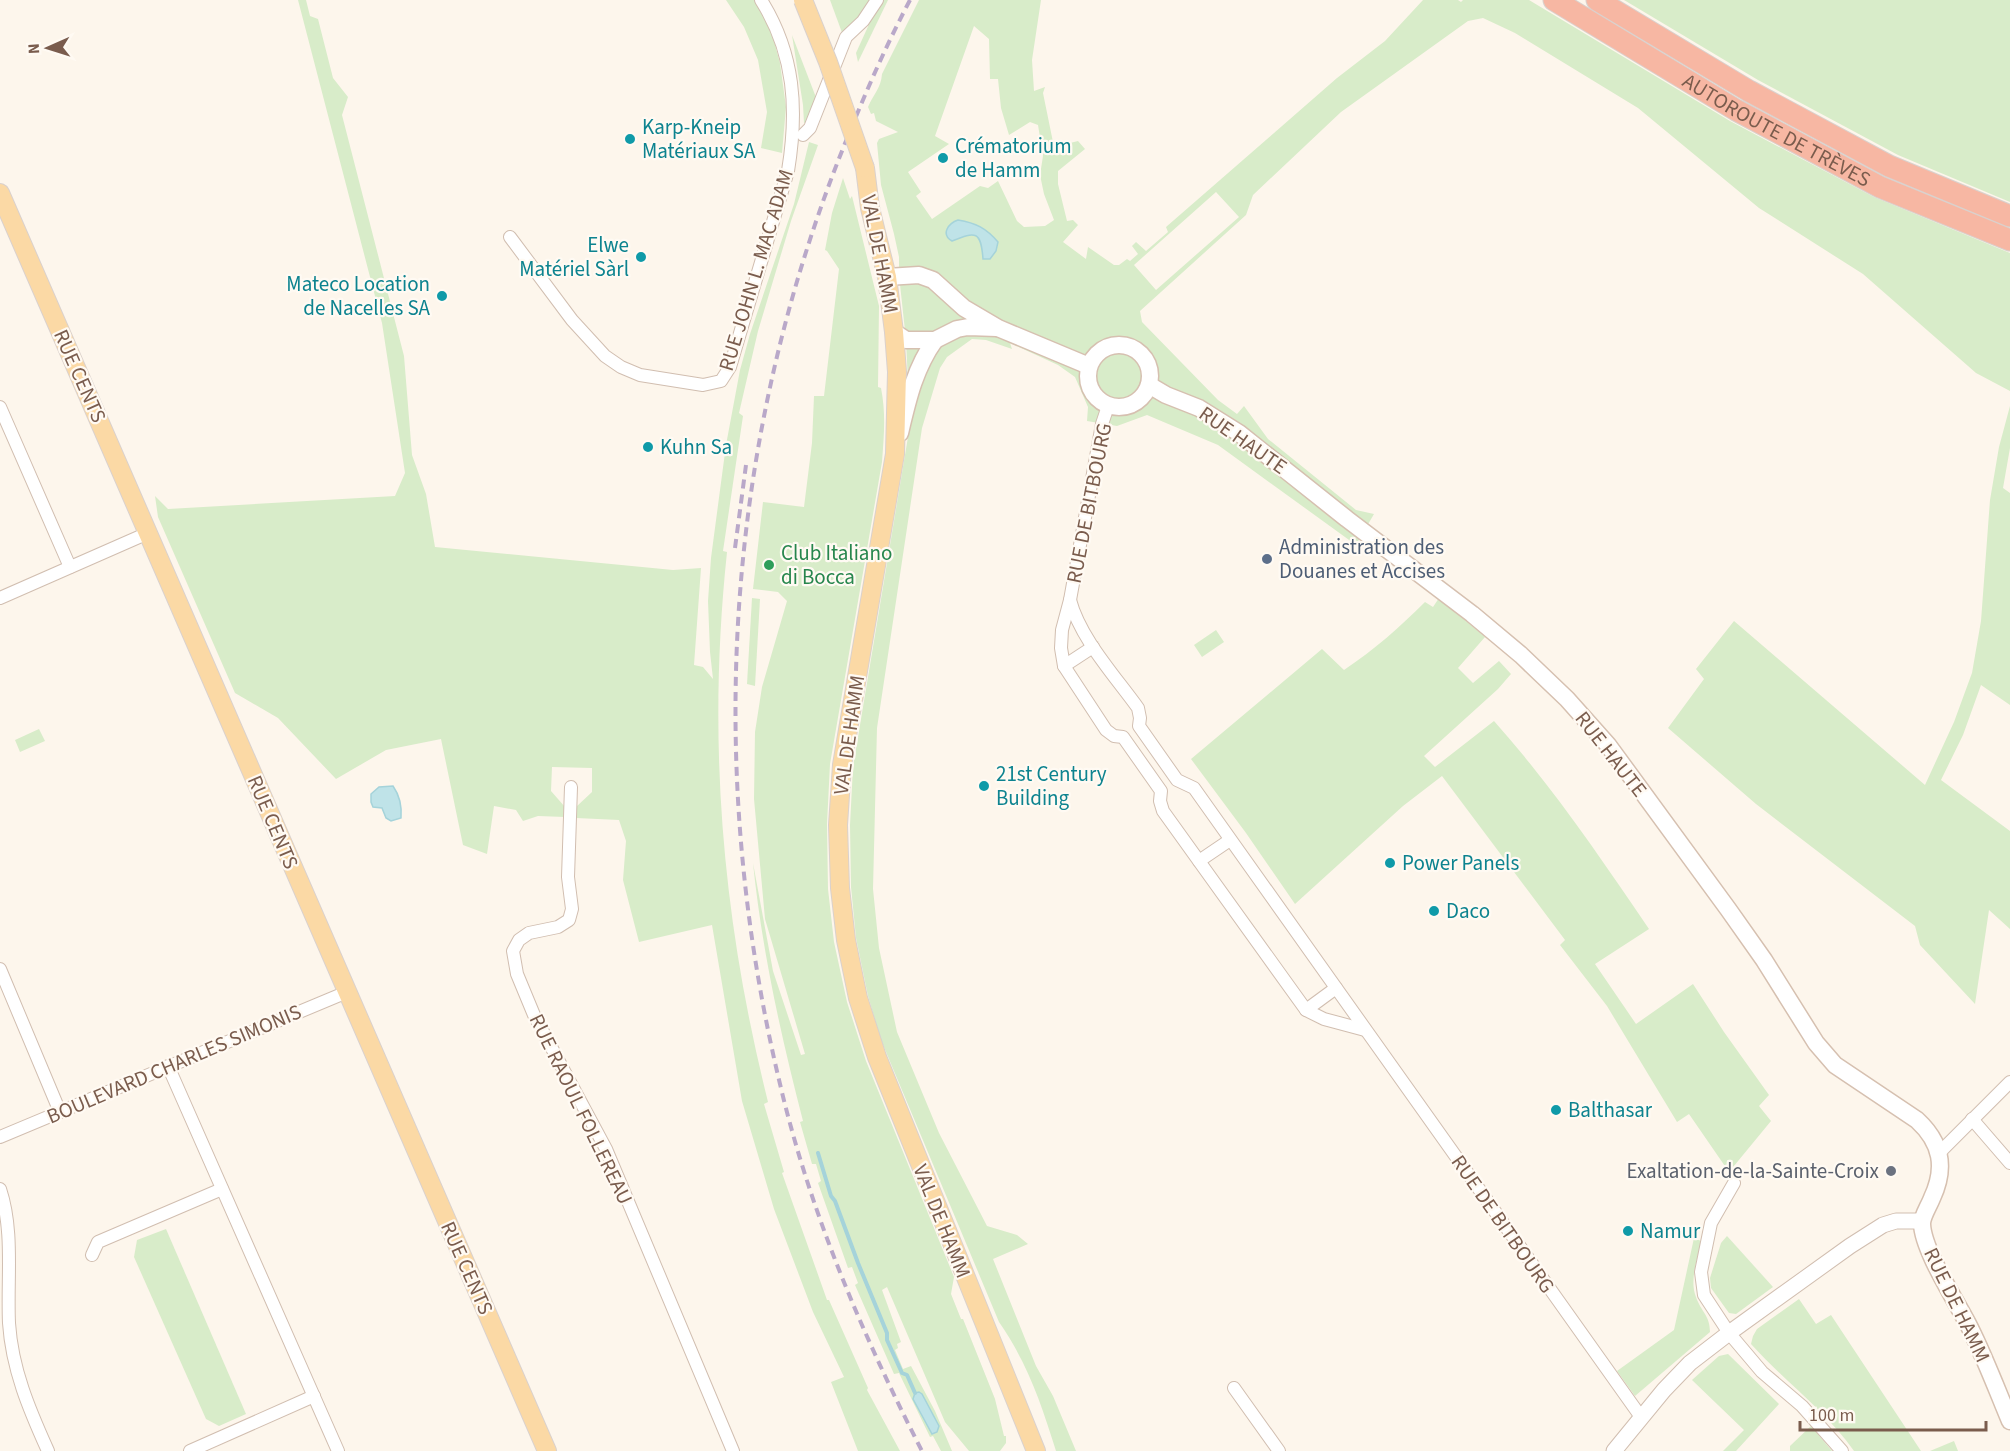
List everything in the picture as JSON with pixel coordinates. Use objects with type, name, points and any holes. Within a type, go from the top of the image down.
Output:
[{"type":"highway","name":"AUTOROUTE DE TRÈVES","points":[[1554,0],[1736,111],[1880,187],[2010,240]]},
{"type":"highway","name":"AUTOROUTE DE TRÈVES","points":[[1597,0],[1749,91],[1889,166],[2010,216]]},
{"type":"main road","name":"VAL DE HAMM","points":[[802,0],[828,62],[865,168],[870,208],[887,277],[897,372],[895,454],[842,765],[838,825],[840,888],[846,940],[858,998],[877,1057],[1036,1451]]},
{"type":"main road","name":"RUE CENTS","points":[[0,193],[547,1451]]},
{"type":"main road","points":[[887,277],[920,275],[933,280],[964,308],[998,328],[1089,366]]},
{"type":"main road","points":[[895,454],[914,377],[923,356],[935,340],[957,329],[998,328]]},
{"type":"main road","points":[[894,332],[906,340],[935,340]]},
{"type":"main road","points":[[1110,346],[1130,347],[1140,353],[1147,363],[1150,374],[1149,386],[1143,397],[1133,404],[1121,408],[1108,406],[1091,390],[1088,378],[1089,366],[1094,357],[1110,346]]},
{"type":"main road","name":"RUE HAUTE","points":[[1149,386],[1199,408],[1239,432],[1347,519],[1472,614],[1568,699],[1608,745],[1722,900],[1764,960],[1816,1043],[1835,1065],[1917,1120],[1931,1135],[1939,1153]]},
{"type":"main road","points":[[1922,1221],[1938,1184],[1941,1169],[1939,1153]]},
{"type":"main road","name":"RUE DE HAMM","points":[[1922,1221],[1926,1242],[1971,1330],[2010,1421]]},
{"type":"street","name":"RUE JOHN L. MAC ADAM","points":[[510,237],[572,320],[605,357],[640,375],[703,385],[721,381],[730,367],[788,171],[793,143],[795,112],[792,81],[785,50],[774,20],[761,0]]},
{"type":"street","points":[[803,135],[810,128],[846,38],[863,21],[877,0]]},
{"type":"street","name":"RUE DE BITBOURG","points":[[1108,406],[1102,424],[1070,600],[1062,630],[1061,648],[1064,666],[1106,729],[1114,736],[1123,737],[1143,765],[1161,791],[1160,801],[1163,811],[1306,1010]]},
{"type":"street","points":[[0,407],[70,567]]},
{"type":"street","points":[[0,598],[148,533]]},
{"type":"street","name":"RUE DE BITBOURG","points":[[1070,600],[1074,616],[1138,708],[1139,726],[1177,780],[1194,788],[1641,1417]]},
{"type":"street","points":[[1064,666],[1093,646]]},
{"type":"street","points":[[1123,737],[1139,726]]},
{"type":"street","points":[[1143,765],[1158,753]]},
{"type":"street","points":[[1161,791],[1177,780]]},
{"type":"street","name":"RUE RAOUL FOLLEREAU","points":[[571,787],[568,877],[572,909],[570,920],[558,927],[529,933],[519,940],[513,951],[514,962],[534,1015],[606,1149],[733,1451]]},
{"type":"street","points":[[1199,861],[1230,840]]},
{"type":"street","points":[[0,969],[60,1112]]},
{"type":"street","points":[[1336,988],[1306,1010],[1324,1019],[1365,1030]]},
{"type":"street","name":"BOULEVARD CHARLES SIMONIS","points":[[0,1137],[347,992]]},
{"type":"street","points":[[168,1066],[338,1451]]},
{"type":"street","points":[[1939,1153],[2010,1082]]},
{"type":"street","points":[[1972,1119],[2010,1163]]},
{"type":"street","points":[[1734,1183],[1711,1223],[1701,1272],[1704,1295],[1729,1333],[1762,1372],[1802,1406],[1842,1451]]},
{"type":"street","points":[[0,1189],[8,1222],[9,1324],[13,1358],[21,1388],[48,1451]]},
{"type":"street","points":[[92,1255],[99,1242],[222,1189]]},
{"type":"street","points":[[1614,1451],[1690,1363],[1729,1333],[1883,1225],[1896,1221],[1922,1221]]},
{"type":"street","points":[[1234,1388],[1279,1451]]},
{"type":"street","points":[[190,1451],[314,1396]]},
{"type":"green space","points":[[298,0],[306,0],[310,16],[318,19],[333,78],[348,97],[342,115],[404,356],[412,455],[426,494],[435,547],[673,570],[701,568],[694,665],[703,667],[713,679],[708,601],[711,558],[726,445],[740,370],[794,204],[809,142],[818,145],[791,221],[758,331],[739,413],[743,416],[723,551],[727,552],[718,692],[723,829],[739,965],[768,1102],[764,1104],[784,1172],[782,1173],[827,1300],[829,1300],[867,1390],[900,1451],[858,1451],[831,1382],[844,1377],[813,1312],[774,1209],[742,1101],[712,925],[639,942],[623,880],[626,841],[619,820],[576,818],[576,807],[592,792],[592,768],[552,767],[551,791],[565,807],[565,817],[538,816],[523,821],[516,810],[494,806],[487,854],[463,845],[441,739],[386,750],[336,779],[278,718],[235,693],[158,517],[155,496],[168,509],[395,496],[405,473],[382,323]]},
{"type":"green space","points":[[726,0],[756,0],[770,26],[780,63],[786,107],[782,153],[761,148],[767,112],[758,60],[744,27]]},
{"type":"green space","points":[[830,0],[871,0],[844,38]]},
{"type":"green space","points":[[880,0],[888,0],[858,62],[856,53]]},
{"type":"green space","points":[[919,0],[1041,0],[1032,60],[1034,91],[1045,87],[1043,93],[1054,147],[1078,141],[1085,149],[1058,171],[1058,184],[1067,221],[1073,220],[1078,225],[1063,242],[1086,259],[1088,247],[1114,265],[1119,265],[1127,259],[1130,261],[1138,254],[1132,246],[1136,242],[1146,251],[1168,232],[1166,227],[1337,78],[1385,41],[1423,0],[1458,0],[1461,2],[1463,0],[1529,0],[1730,121],[1874,197],[2010,253],[2010,391],[1976,373],[1863,274],[1759,208],[1638,108],[1515,33],[1483,18],[1468,21],[1341,112],[1253,195],[1246,215],[1140,311],[1142,322],[1218,400],[1237,414],[1244,406],[1268,439],[1356,510],[1374,514],[1356,545],[1218,445],[1147,415],[1117,426],[1087,421],[1088,407],[1075,377],[1058,365],[1010,343],[1012,349],[986,340],[972,339],[947,357],[940,368],[922,428],[877,728],[873,889],[879,948],[897,1032],[939,1133],[987,1226],[1017,1235],[1028,1244],[993,1259],[1036,1366],[1053,1396],[1076,1451],[1056,1451],[1033,1384],[999,1322],[881,1040],[868,996],[856,938],[851,887],[850,825],[853,767],[910,425],[899,257],[881,185],[877,143],[879,139],[898,132],[876,121],[874,113],[871,114],[868,107]],"holes":[[[974,26],[989,39],[990,79],[998,79],[1001,108],[1009,135],[1030,122],[1038,125],[1043,156],[1040,175],[1044,194],[1054,220],[1045,226],[1024,227],[1017,221],[998,181],[988,188],[980,186],[932,219],[916,196],[921,192],[908,172],[949,144],[935,136]],[[1216,192],[1239,217],[1156,290],[1134,265]]]},
{"type":"green space","points":[[1624,0],[2010,0],[2010,202],[1898,155],[1758,80]]},
{"type":"green space","points":[[792,35],[817,100],[809,121],[804,123],[803,105]]},
{"type":"green space","points":[[843,178],[850,199],[852,196],[879,306],[878,387],[881,388],[883,397],[884,425],[882,462],[830,764],[827,824],[828,889],[834,942],[847,1002],[866,1061],[954,1277],[951,1294],[995,1399],[1004,1436],[1006,1436],[1006,1443],[1000,1451],[969,1451],[945,1422],[887,1287],[882,1290],[901,1342],[897,1344],[898,1348],[895,1350],[903,1369],[911,1366],[935,1411],[952,1451],[941,1451],[933,1436],[930,1437],[899,1373],[894,1374],[855,1285],[858,1283],[852,1267],[848,1268],[818,1183],[821,1181],[816,1164],[812,1164],[800,1122],[803,1121],[773,993],[757,896],[753,863],[773,971],[801,1055],[805,1054],[765,919],[754,799],[755,732],[762,687],[787,601],[778,592],[753,589],[763,502],[804,507],[812,443],[814,396],[824,396],[839,269],[825,250],[832,213]]},
{"type":"green space","points":[[2010,406],[2010,448],[2003,488],[2010,493],[2010,705],[1981,685],[1963,735],[1941,780],[2010,831],[2010,929],[1989,910],[1975,1004],[1920,945],[1915,926],[1756,804],[1668,728],[1704,679],[1696,669],[1734,621],[1925,785],[1954,722],[1972,673],[1981,621],[1990,500],[1999,447]]},
{"type":"green space","points":[[752,598],[760,599],[755,686],[747,684]]},
{"type":"green space","points":[[1439,598],[1485,637],[1458,668],[1473,683],[1499,661],[1511,674],[1498,689],[1424,756],[1435,767],[1494,721],[1575,822],[1649,929],[1595,964],[1636,1024],[1693,984],[1769,1095],[1759,1106],[1771,1121],[1729,1172],[1689,1114],[1677,1122],[1607,1006],[1560,945],[1565,940],[1442,776],[1403,806],[1295,904],[1191,759],[1322,649],[1344,670],[1386,638],[1425,602],[1433,607]]},
{"type":"green space","points":[[1216,630],[1224,642],[1202,657],[1194,645]]},
{"type":"green space","points":[[39,729],[45,741],[20,752],[15,740]]},
{"type":"green space","points":[[166,1229],[246,1414],[219,1426],[206,1419],[134,1257],[137,1240]]},
{"type":"green space","points":[[1727,1236],[1773,1287],[1736,1314],[1729,1313],[1711,1288],[1710,1278],[1721,1243]]},
{"type":"green space","points":[[1694,1238],[1701,1241],[1693,1283],[1694,1290],[1709,1321],[1710,1332],[1635,1396],[1617,1371],[1674,1330]]},
{"type":"green space","points":[[1799,1299],[1816,1324],[1831,1315],[1921,1451],[1854,1451],[1830,1422],[1751,1344],[1757,1329]]},
{"type":"green space","points":[[1728,1354],[1779,1404],[1736,1451],[1723,1451],[1744,1430],[1692,1380],[1719,1356]]},
{"type":"green space","points":[[1811,1426],[1832,1451],[1790,1451],[1790,1446]]},
{"type":"green space","points":[[1954,1441],[1958,1451],[1930,1451]]},
{"type":"water","points":[[958,220],[980,227],[998,242],[996,251],[990,259],[983,259],[981,243],[976,236],[967,236],[952,241],[948,238],[947,229]]},
{"type":"water","points":[[393,786],[400,801],[401,818],[391,821],[386,818],[382,808],[373,807],[371,794],[379,787]]},
{"type":"water","points":[[919,1392],[939,1426],[937,1432],[932,1434],[913,1399],[915,1393]]},
{"type":"waterway","points":[[818,1153],[831,1196],[835,1201],[887,1333],[887,1340],[902,1373],[907,1375],[915,1393]]},
{"type":"railway","points":[[910,0],[853,124],[810,240],[777,358],[753,477],[740,598],[736,720],[741,841],[756,963],[792,1132],[822,1226],[840,1272],[879,1362],[922,1451]]},
{"type":"railway","points":[[735,548],[746,465]]},
{"type":"place","name":"Karp-Kneip Matériaux SA","points":[[630,139]]},
{"type":"place","name":"Crématorium de Hamm","points":[[943,158]]},
{"type":"place","name":"Elwe Matériel Sàrl","points":[[641,257]]},
{"type":"place","name":"Mateco Location de Nacelles SA","points":[[442,296]]},
{"type":"place","name":"Kuhn Sa","points":[[648,447]]},
{"type":"place","name":"Administration des Douanes et Accises","points":[[1267,559]]},
{"type":"place","name":"Club Italiano di Bocca","points":[[769,565]]},
{"type":"place","name":"21st Century Building","points":[[984,786]]},
{"type":"place","name":"Power Panels","points":[[1390,863]]},
{"type":"place","name":"Daco","points":[[1434,911]]},
{"type":"place","name":"Balthasar","points":[[1556,1110]]},
{"type":"place","name":"Exaltation-de-la-Sainte-Croix","points":[[1891,1171]]},
{"type":"place","name":"Namur","points":[[1628,1231]]}]
